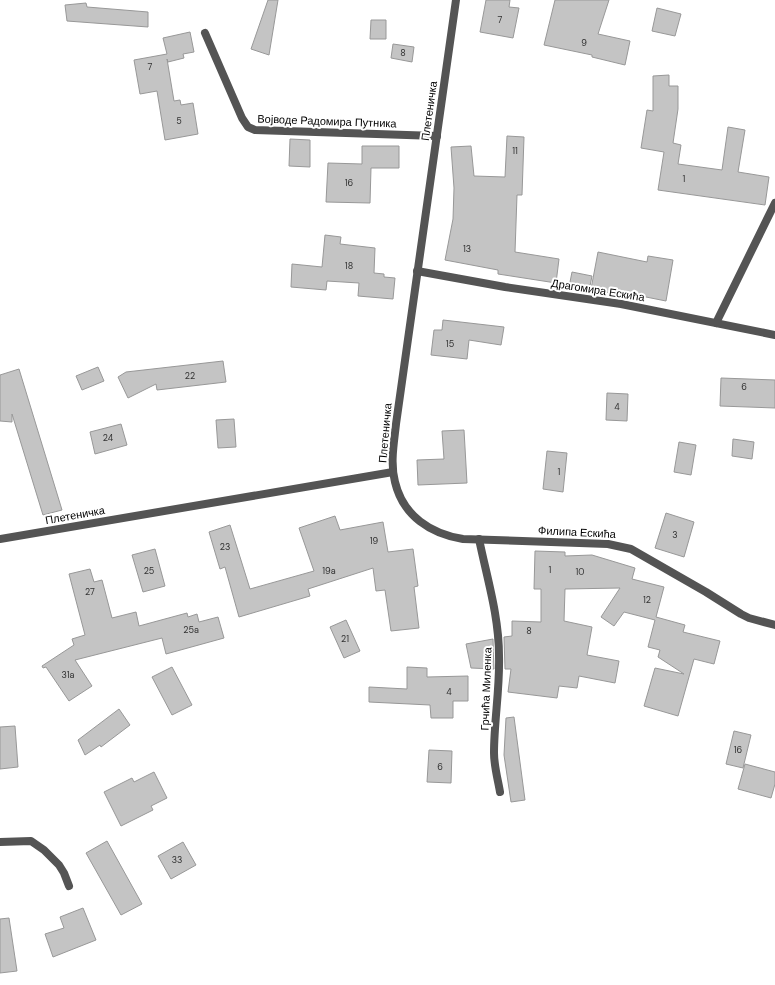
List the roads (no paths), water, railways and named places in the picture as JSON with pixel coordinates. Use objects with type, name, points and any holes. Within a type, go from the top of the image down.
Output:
[{"type":"street","name":"Плетеничка","points":[[0,539],[393,472],[392,457],[396,424],[456,0]]},
{"type":"street","name":"Војводе Радомира Путника","points":[[206,33],[242,118],[248,126],[255,130],[437,136]]},
{"type":"street","points":[[716,323],[775,203]]},
{"type":"street","name":"Драгомира Ескића","points":[[417,271],[505,287],[621,304],[775,335]]},
{"type":"street","name":"Филипа Ескића","points":[[393,472],[399,494],[407,508],[414,517],[436,532],[449,537],[608,544],[621,546],[631,549],[664,567],[741,614],[775,625]]},
{"type":"street","name":"Грчића Миленка","points":[[479,539],[493,601],[497,628],[499,684],[494,755],[500,792]]},
{"type":"street","points":[[0,842],[31,841],[44,850],[56,862],[64,873],[69,886]]}]
